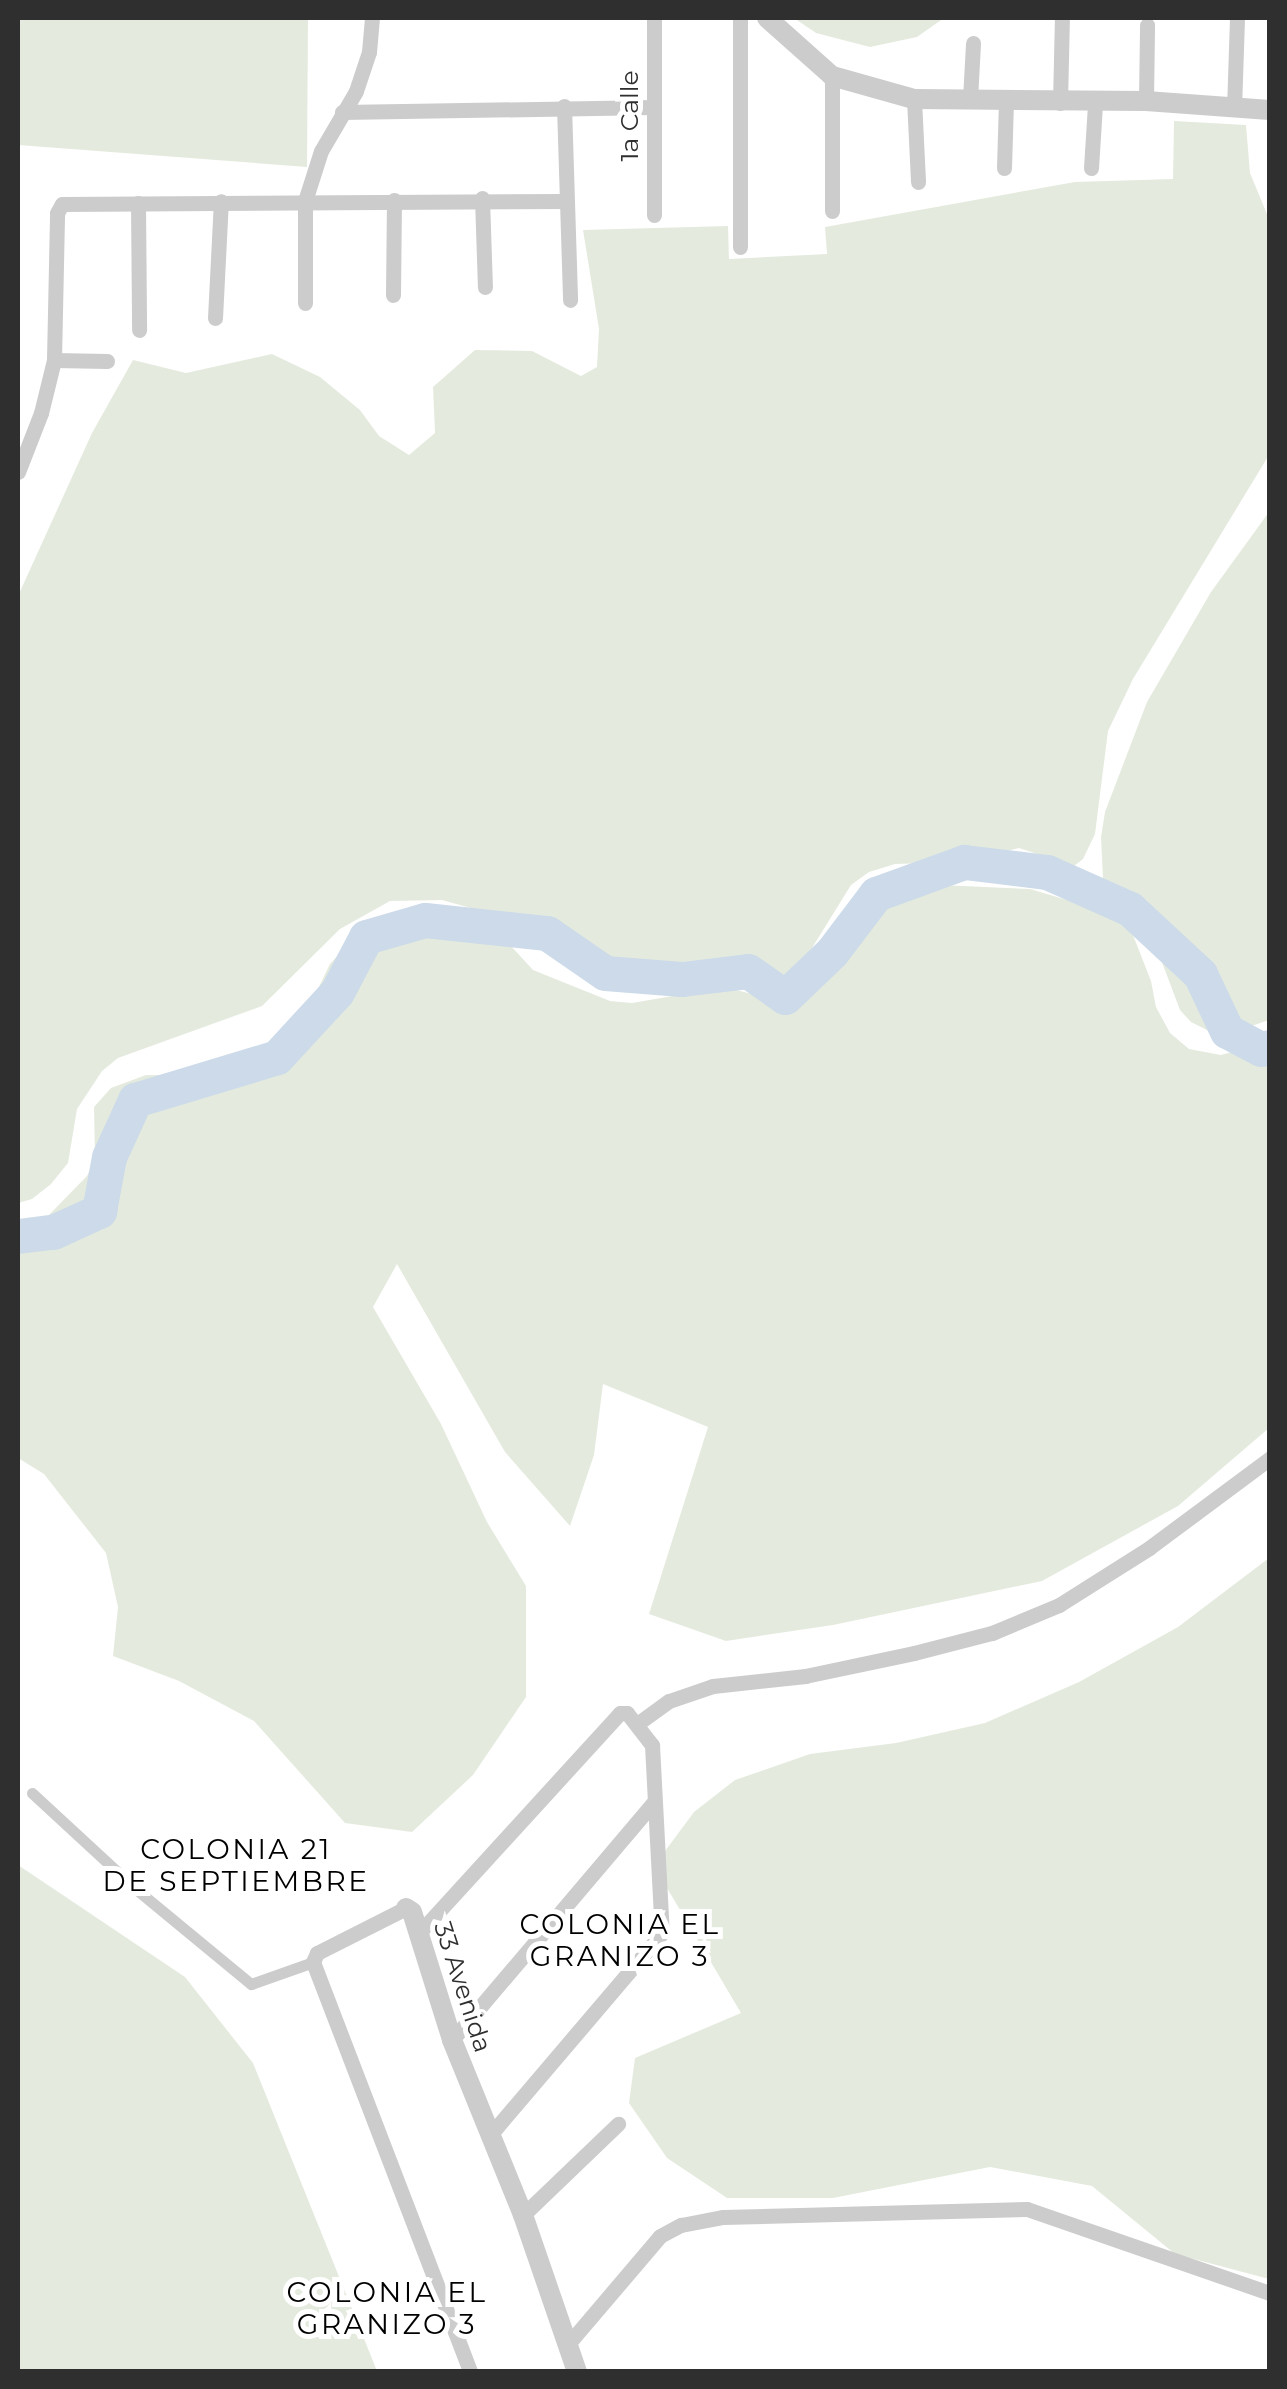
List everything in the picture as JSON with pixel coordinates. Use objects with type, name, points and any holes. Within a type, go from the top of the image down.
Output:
[{"type":"street","points":[[305,304],[306,201],[320,151],[356,91],[369,52],[372,18]]},
{"type":"street","name":"1a Calle","points":[[654,18],[654,215]]},
{"type":"street","points":[[740,18],[740,247]]},
{"type":"street","points":[[768,18],[832,76],[914,99],[1146,102],[1270,110]]},
{"type":"street","points":[[1060,102],[1062,18]]},
{"type":"street","points":[[1234,109],[1237,18]]},
{"type":"street","points":[[1146,102],[1147,26]]},
{"type":"street","points":[[970,99],[973,43]]},
{"type":"street","points":[[832,76],[832,211]]},
{"type":"street","points":[[914,99],[918,182]]},
{"type":"street","points":[[1004,168],[1006,100]]},
{"type":"street","points":[[1091,168],[1095,104]]},
{"type":"street","points":[[564,106],[570,300]]},
{"type":"street","points":[[342,112],[654,106]]},
{"type":"street","points":[[18,472],[41,413],[54,360],[58,208],[62,204],[482,198],[566,201]]},
{"type":"street","points":[[482,198],[485,287]]},
{"type":"street","points":[[215,318],[222,200]]},
{"type":"street","points":[[393,294],[394,200]]},
{"type":"street","points":[[138,204],[139,330]]},
{"type":"street","points":[[54,360],[107,362]]},
{"type":"street","points":[[637,1724],[668,1701],[713,1686],[806,1676],[914,1653],[992,1633],[1060,1605],[1149,1548],[1270,1458]]},
{"type":"street","points":[[419,1932],[620,1714],[627,1713],[652,1745],[662,1933],[490,2136]]},
{"type":"street","points":[[32,1793],[137,1890],[250,1984],[313,1962],[470,2372]]},
{"type":"street","points":[[452,2040],[654,1802]]},
{"type":"street","name":"33 Avenida","points":[[313,1962],[317,1953],[406,1908],[419,1932],[452,2040],[523,2215],[578,2372]]},
{"type":"street","points":[[523,2215],[618,2124]]},
{"type":"street","points":[[569,2342],[660,2236],[681,2224],[724,2216],[1028,2210],[1270,2293]]},
{"type":"shaded area","points":[[18,18],[308,18],[307,167],[18,145]]},
{"type":"shaded area","points":[[794,18],[944,18],[917,37],[870,47],[816,33]]},
{"type":"shaded area","points":[[1174,121],[1246,125],[1250,173],[1269,219],[1269,455],[1133,679],[1108,731],[1095,834],[1083,859],[1074,866],[1019,848],[961,862],[895,864],[869,872],[851,885],[812,948],[797,967],[783,976],[744,961],[717,958],[604,981],[569,964],[503,917],[442,900],[390,901],[340,929],[262,1006],[118,1058],[102,1071],[77,1109],[68,1163],[51,1184],[32,1199],[18,1203],[18,596],[92,433],[133,360],[186,373],[272,354],[320,377],[360,410],[379,436],[409,455],[435,433],[433,387],[475,350],[532,351],[581,376],[597,367],[599,329],[583,230],[728,226],[729,259],[827,254],[825,227],[1075,182],[1173,179]]},
{"type":"shaded area","points":[[1269,512],[1269,1020],[1237,1031],[1211,1032],[1191,1022],[1180,1010],[1157,949],[1103,879],[1101,837],[1105,812],[1147,702],[1211,592]]},
{"type":"shaded area","points":[[918,884],[1030,889],[1114,914],[1131,930],[1151,981],[1156,1007],[1170,1033],[1189,1049],[1221,1055],[1269,1042],[1269,1428],[1178,1506],[1042,1581],[833,1625],[726,1641],[649,1614],[708,1427],[603,1384],[594,1455],[570,1526],[505,1452],[397,1264],[373,1307],[441,1424],[487,1522],[526,1586],[526,1697],[473,1775],[412,1832],[345,1823],[254,1721],[179,1681],[113,1656],[118,1607],[106,1553],[44,1474],[18,1458],[18,1236],[45,1219],[87,1176],[95,1158],[94,1107],[111,1088],[146,1075],[250,1076],[300,1026],[330,964],[343,950],[383,924],[441,918],[479,924],[500,934],[533,970],[610,1001],[632,1003],[725,987],[775,1000],[786,999],[800,987],[854,915],[869,903]]},
{"type":"shaded area","points":[[1269,1558],[1269,2279],[1175,2254],[1092,2186],[990,2167],[833,2198],[727,2198],[667,2158],[629,2103],[635,2058],[741,2013],[654,1866],[694,1812],[735,1780],[810,1754],[896,1743],[985,1723],[1079,1682],[1178,1627]]},
{"type":"shaded area","points":[[18,1865],[185,1977],[253,2063],[377,2371],[18,2371]]},
{"type":"waterway","points":[[18,1236],[53,1232],[99,1211],[109,1157],[135,1100],[277,1057],[337,992],[366,937],[425,920],[547,933],[605,973],[682,979],[748,971],[785,997],[832,952],[876,894],[964,862],[1047,872],[1130,909],[1200,974],[1227,1031],[1261,1049],[1270,1047]]},
{"type":"district","name":"COLONIA 21 DE SEPTIEMBRE","points":[[236,1865]]},
{"type":"district","name":"COLONIA EL GRANIZO 3","points":[[620,1940]]},
{"type":"district","name":"COLONIA EL GRANIZO 3","points":[[387,2308]]}]
